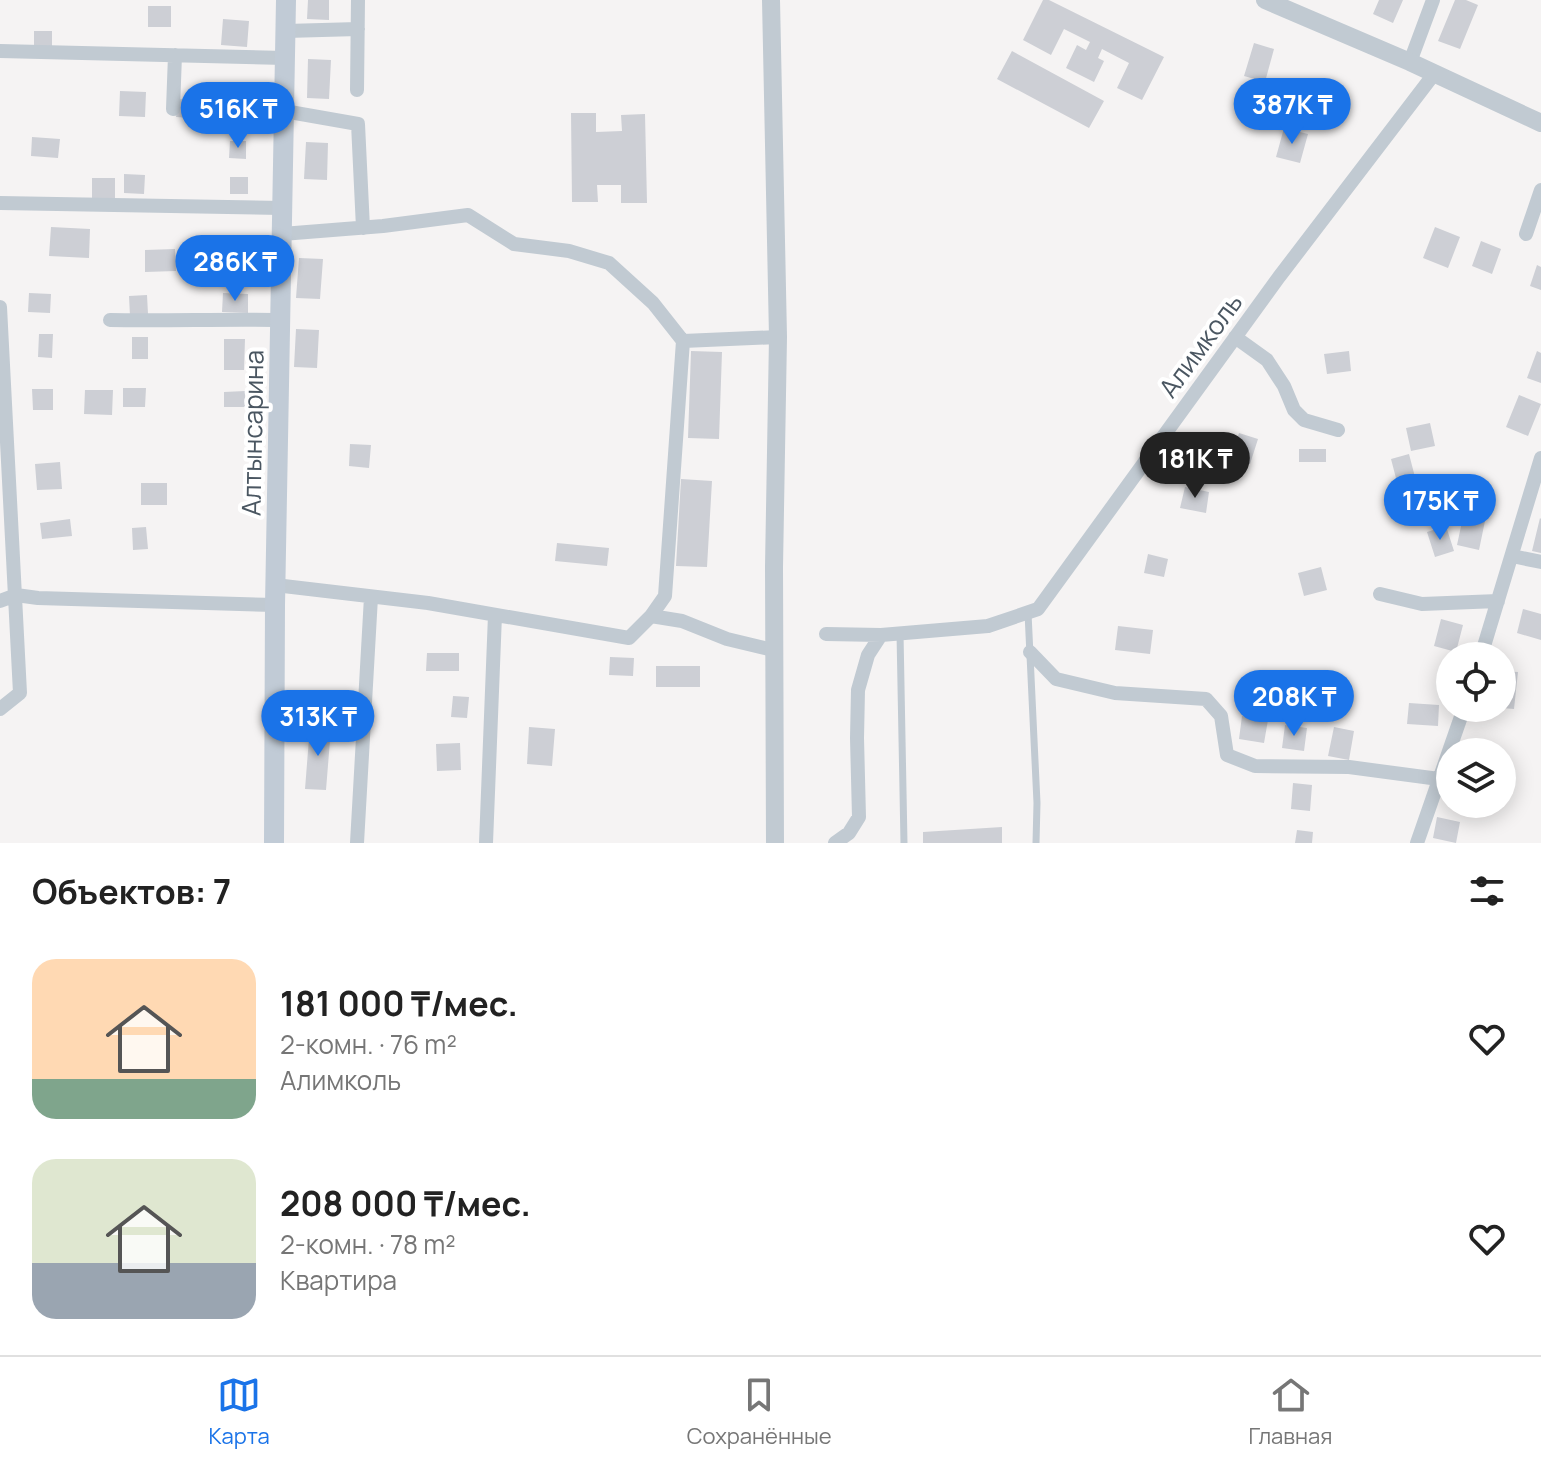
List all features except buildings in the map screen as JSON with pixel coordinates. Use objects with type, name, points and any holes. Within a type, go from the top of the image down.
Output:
[{"type":"main road","name":"Алтынсарина","points":[[274,843],[275,595],[286,0]]},
{"type":"street","points":[[357,90],[358,0]]},
{"type":"street","points":[[771,0],[778,337],[773,650],[775,843]]},
{"type":"street","points":[[1265,0],[1541,123]]},
{"type":"street","points":[[1410,62],[1433,0]]},
{"type":"street","points":[[286,31],[358,29]]},
{"type":"street","points":[[0,51],[285,58]]},
{"type":"street","points":[[173,109],[175,55]]},
{"type":"street","name":"Алимколь","points":[[826,634],[881,635],[988,626],[1038,609],[1279,277],[1434,74]]},
{"type":"street","points":[[284,111],[358,124],[363,228]]},
{"type":"street","points":[[1526,234],[1541,190]]},
{"type":"street","points":[[0,203],[282,208]]},
{"type":"street","points":[[0,601],[16,595],[38,598],[371,597],[428,603],[629,638],[651,616],[665,596],[683,341],[653,303],[609,263],[569,251],[514,244],[468,215],[282,234]]},
{"type":"street","points":[[0,307],[20,693],[0,709]]},
{"type":"street","points":[[110,320],[280,320]]},
{"type":"street","points":[[683,341],[778,337]]},
{"type":"street","points":[[1235,337],[1267,360],[1284,386],[1294,410],[1304,420],[1338,430]]},
{"type":"street","points":[[1485,642],[1541,458]]},
{"type":"street","points":[[1512,556],[1541,562]]},
{"type":"street","points":[[1380,594],[1422,604],[1498,601]]},
{"type":"street","points":[[357,843],[371,597]]},
{"type":"street","points":[[486,843],[495,615]]},
{"type":"street","points":[[651,616],[682,621],[727,639],[773,650]]},
{"type":"street","points":[[835,843],[849,833],[859,817],[858,690],[868,655],[881,635]]},
{"type":"street","points":[[1030,652],[1056,679],[1115,693],[1206,699],[1221,716],[1227,755],[1255,766],[1349,767],[1436,779]]},
{"type":"street","points":[[1417,843],[1436,788]]},
{"type":"lane","points":[[1028,613],[1036,843]]},
{"type":"lane","points":[[900,632],[904,843]]}]
